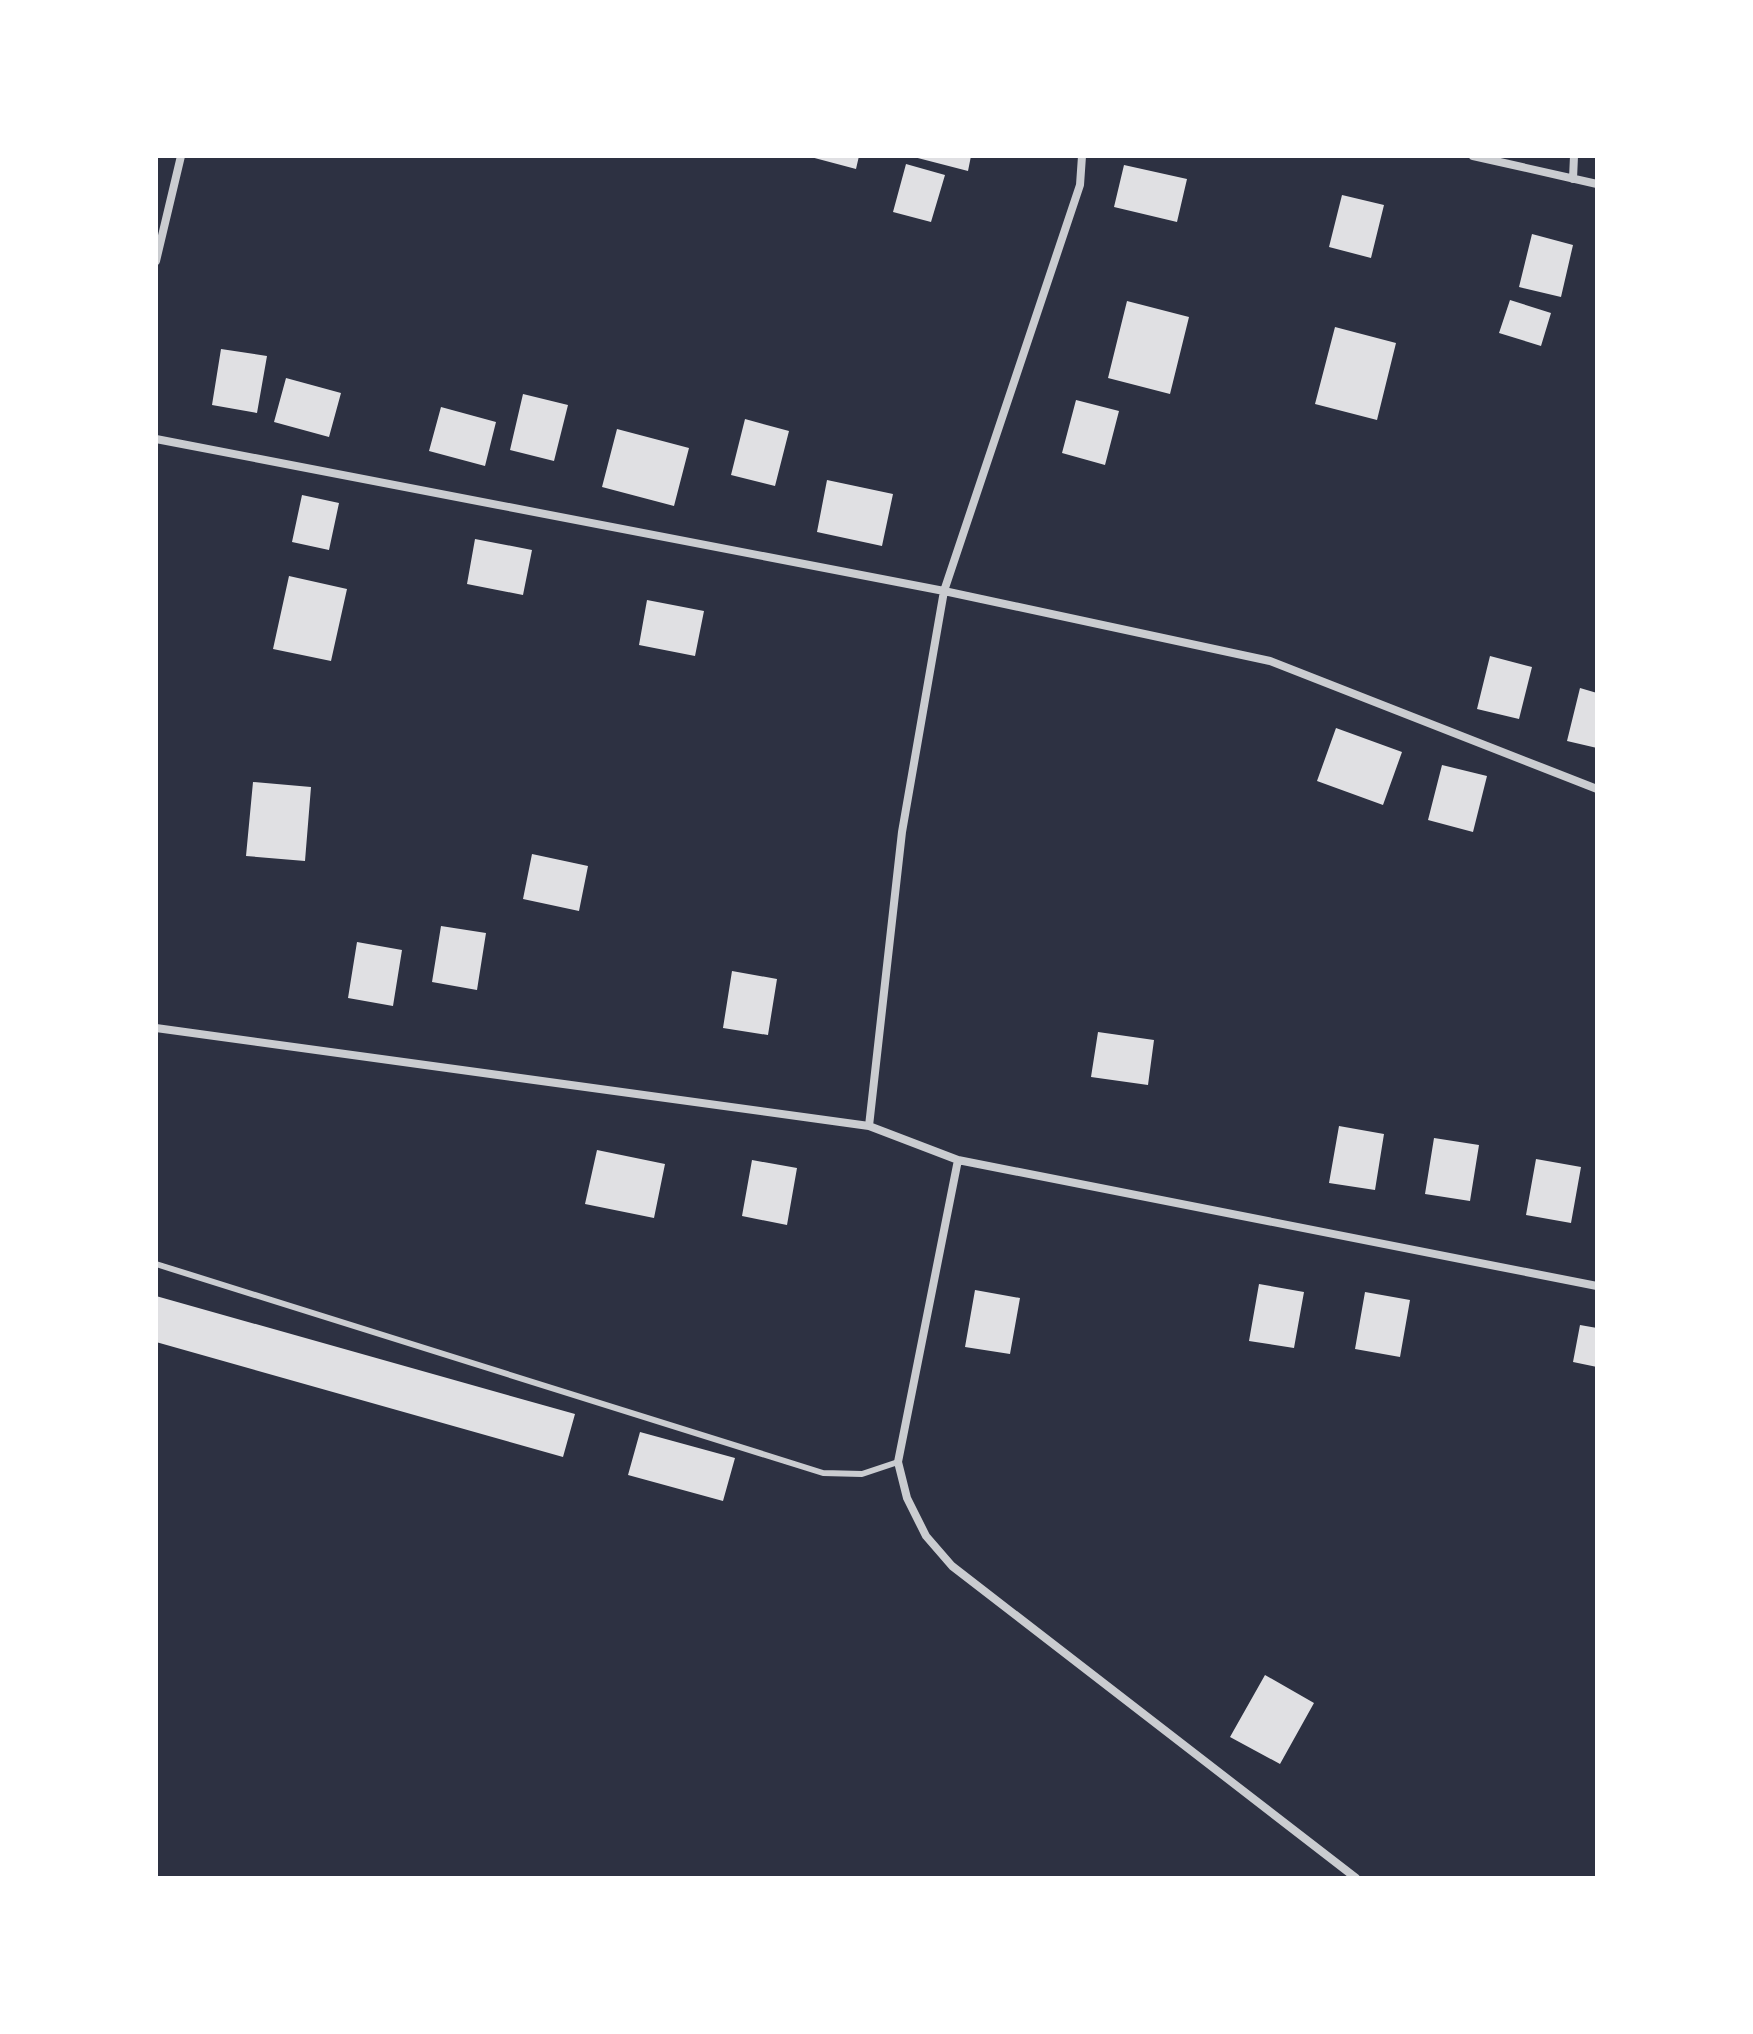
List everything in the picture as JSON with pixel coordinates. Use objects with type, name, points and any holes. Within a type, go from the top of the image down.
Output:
[{"type":"street","points":[[156,261],[181,156]]},
{"type":"street","points":[[869,1126],[902,832],[944,591],[1080,185],[1082,156]]},
{"type":"street","points":[[1473,156],[1597,184]]},
{"type":"street","points":[[1573,179],[1574,156]]},
{"type":"street","points":[[156,439],[944,591],[1270,661],[1597,789]]},
{"type":"street","points":[[156,1028],[869,1126],[958,1160],[1597,1286]]},
{"type":"street","points":[[958,1160],[898,1462],[907,1498],[926,1536],[952,1566],[1356,1878]]},
{"type":"lane","points":[[156,1264],[823,1473],[862,1474],[898,1462]]},
{"type":"building","points":[[807,156],[859,156],[856,169]]},
{"type":"building","points":[[910,156],[971,156],[968,171]]},
{"type":"building","points":[[906,164],[945,175],[931,222],[893,212]]},
{"type":"building","points":[[1124,165],[1187,179],[1177,222],[1114,207]]},
{"type":"building","points":[[1342,195],[1384,205],[1371,258],[1329,247]]},
{"type":"building","points":[[1532,234],[1573,245],[1561,297],[1519,287]]},
{"type":"building","points":[[1510,300],[1551,313],[1541,346],[1499,333]]},
{"type":"building","points":[[1127,301],[1189,317],[1170,394],[1108,378]]},
{"type":"building","points":[[1335,327],[1396,343],[1377,420],[1315,404]]},
{"type":"building","points":[[221,349],[267,356],[257,413],[212,405]]},
{"type":"building","points":[[286,378],[341,393],[329,437],[274,422]]},
{"type":"building","points":[[523,394],[568,405],[554,461],[510,450]]},
{"type":"building","points":[[1076,400],[1119,411],[1105,465],[1062,453]]},
{"type":"building","points":[[441,407],[496,422],[485,466],[429,451]]},
{"type":"building","points":[[745,419],[789,431],[775,486],[731,475]]},
{"type":"building","points":[[617,429],[689,448],[674,506],[602,487]]},
{"type":"building","points":[[827,480],[893,494],[882,546],[817,532]]},
{"type":"building","points":[[302,495],[339,503],[329,550],[292,542]]},
{"type":"building","points":[[475,539],[532,550],[523,595],[467,584]]},
{"type":"building","points":[[289,576],[347,589],[331,661],[273,649]]},
{"type":"building","points":[[647,600],[704,611],[695,656],[639,645]]},
{"type":"building","points":[[1490,656],[1532,667],[1519,719],[1477,709]]},
{"type":"building","points":[[1580,688],[1597,693],[1597,748],[1567,741]]},
{"type":"building","points":[[1336,728],[1402,752],[1383,805],[1317,781]]},
{"type":"building","points":[[1442,765],[1487,776],[1473,832],[1428,820]]},
{"type":"building","points":[[253,782],[311,787],[305,861],[246,856]]},
{"type":"building","points":[[532,854],[588,866],[579,911],[523,899]]},
{"type":"building","points":[[441,926],[486,933],[477,990],[432,982]]},
{"type":"building","points":[[357,942],[402,950],[393,1006],[348,998]]},
{"type":"building","points":[[732,971],[777,979],[768,1035],[723,1028]]},
{"type":"building","points":[[1098,1032],[1154,1040],[1148,1085],[1091,1077]]},
{"type":"building","points":[[1339,1126],[1384,1134],[1375,1190],[1329,1183]]},
{"type":"building","points":[[1434,1138],[1479,1145],[1470,1201],[1425,1194]]},
{"type":"building","points":[[597,1150],[665,1164],[654,1218],[585,1204]]},
{"type":"building","points":[[1536,1159],[1581,1167],[1571,1223],[1526,1215]]},
{"type":"building","points":[[752,1160],[797,1168],[787,1225],[742,1216]]},
{"type":"building","points":[[1259,1284],[1304,1292],[1294,1348],[1249,1341]]},
{"type":"building","points":[[975,1290],[1020,1298],[1010,1354],[965,1347]]},
{"type":"building","points":[[1365,1292],[1410,1300],[1400,1357],[1355,1349]]},
{"type":"building","points":[[156,1296],[575,1414],[563,1457],[156,1342]]},
{"type":"building","points":[[1580,1325],[1597,1328],[1597,1367],[1573,1362]]},
{"type":"building","points":[[640,1432],[735,1458],[723,1501],[628,1475]]},
{"type":"building","points":[[1265,1675],[1314,1703],[1280,1764],[1230,1737]]}]
